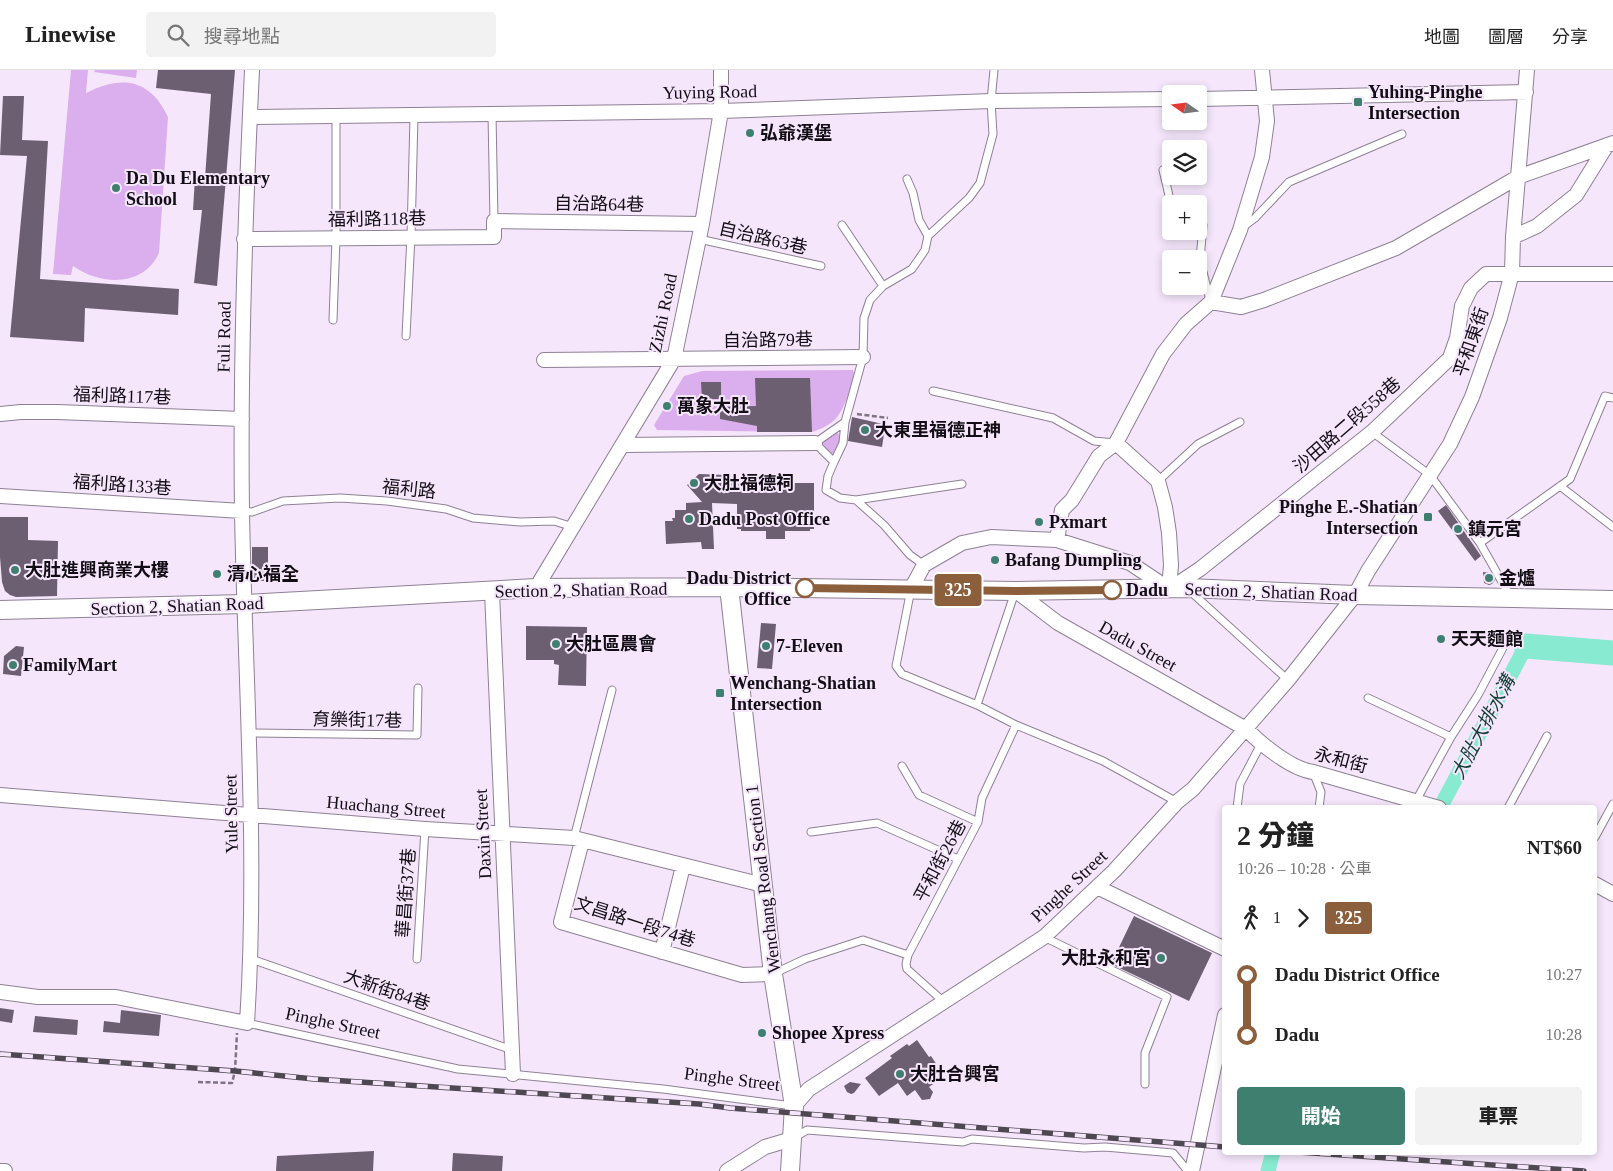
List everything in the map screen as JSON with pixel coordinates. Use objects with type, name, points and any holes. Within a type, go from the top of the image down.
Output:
[{"type":"street","name":"Fuli Road","points":[[245,604],[242,511],[244,238],[252,70]]},
{"type":"street","name":"Zizhi Road","points":[[536,588],[674,359],[702,224],[721,112],[721,70]]},
{"type":"street","points":[[1057,540],[1062,510],[1072,500],[1099,456],[1116,443],[1163,354],[1186,324],[1211,302],[1240,230],[1262,157],[1267,120],[1262,70]]},
{"type":"street","name":"平和東街","points":[[1355,595],[1368,571],[1450,444],[1472,397],[1500,318],[1512,273],[1513,238],[1527,70]]},
{"type":"street","points":[[1208,99],[1526,92]]},
{"type":"street","name":"Yuying Road","points":[[250,117],[721,112],[991,102],[1162,99]]},
{"type":"street","points":[[1211,302],[1241,307],[1264,300],[1396,248],[1518,177],[1610,144]]},
{"type":"street","points":[[1513,238],[1537,226],[1576,195],[1610,144]]},
{"type":"street","name":"自治路64巷","points":[[494,221],[702,224]]},
{"type":"street","name":"福利路118巷","points":[[244,238],[494,237],[494,221]]},
{"type":"street","name":"沙田路二段558巷","points":[[1169,589],[1200,569],[1372,432],[1450,358],[1457,338],[1462,306],[1471,288],[1486,274],[1613,274]]},
{"type":"street","name":"自治路79巷","points":[[544,360],[863,357]]},
{"type":"street","name":"福利路117巷","points":[[0,414],[57,412],[242,419]]},
{"type":"street","points":[[623,445],[815,443]]},
{"type":"street","points":[[911,589],[924,565],[962,543],[991,537],[1057,540],[1130,563],[1169,589],[1171,565],[1169,533],[1158,481],[1116,443]]},
{"type":"street","name":"福利路133巷","points":[[0,496],[242,511]]},
{"type":"street","name":"Section 2, Shatian Road","points":[[0,610],[245,604],[492,592],[536,588],[730,587],[1016,591],[1187,588],[1355,595],[1613,600]]},
{"type":"street","name":"Wenchang Road Section 1","points":[[730,587],[773,974],[794,1106],[790,1171]]},
{"type":"street","name":"Dadu Street","points":[[1016,591],[1058,623],[1246,729]]},
{"type":"street","name":"Daxin Street","points":[[492,592],[513,1074]]},
{"type":"street","name":"Pinghe Street","points":[[794,1106],[809,1089],[1044,937],[1114,871],[1177,802],[1193,789],[1288,680],[1355,595]]},
{"type":"street","name":"Yule Street","points":[[243,1023],[251,959],[249,733],[245,604]]},
{"type":"street","name":"永和街","points":[[1246,729],[1261,744],[1303,770],[1414,804]]},
{"type":"street","name":"Huachang Street","points":[[0,795],[578,840],[763,885]]},
{"type":"street","name":"文昌路一段74巷","points":[[578,840],[561,922],[742,976],[773,974]]},
{"type":"street","points":[[662,952],[683,866]]},
{"type":"street","points":[[1597,885],[1613,894]]},
{"type":"street","points":[[1097,887],[1222,948]]},
{"type":"street","name":"Pinghe Street","points":[[0,992],[38,997],[116,996],[243,1023]]},
{"type":"street","points":[[1190,1171],[1222,1027]]},
{"type":"street","points":[[727,1171],[765,1147],[792,1140]]},
{"type":"street","points":[[0,1171],[5,1171]]},
{"type":"lane","points":[[962,484],[856,500],[840,498],[826,490],[828,476],[843,443],[845,422],[863,357],[864,318],[870,300],[883,286],[912,269],[925,250],[928,236],[969,198],[980,182],[993,134],[991,102],[994,70]]},
{"type":"lane","points":[[492,114],[494,221]]},
{"type":"lane","points":[[334,320],[336,116]]},
{"type":"lane","points":[[406,336],[414,116]]},
{"type":"lane","points":[[1240,230],[1255,218],[1289,182],[1402,134]]},
{"type":"lane","points":[[907,179],[913,193],[919,220],[928,236]]},
{"type":"lane","points":[[842,225],[883,286]]},
{"type":"lane","name":"自治路63巷","points":[[699,239],[821,266]]},
{"type":"lane","points":[[1202,240],[1200,260],[1211,302]]},
{"type":"lane","points":[[932,391],[1053,418],[1094,441],[1116,443]]},
{"type":"lane","points":[[1480,543],[1570,479],[1605,396],[1613,398]]},
{"type":"lane","points":[[834,462],[815,443],[845,422]]},
{"type":"lane","points":[[1158,481],[1198,444],[1240,422]]},
{"type":"lane","points":[[1372,432],[1430,475],[1480,543],[1511,598]]},
{"type":"lane","points":[[1560,486],[1613,527]]},
{"type":"lane","name":"福利路","points":[[242,511],[252,512],[282,501],[340,498],[386,501],[446,509],[473,518],[520,522],[554,522],[573,527]]},
{"type":"lane","points":[[856,500],[884,526],[910,555],[924,565]]},
{"type":"lane","points":[[1187,588],[1288,680]]},
{"type":"lane","points":[[911,589],[896,666],[902,674],[977,705],[1016,725],[1103,761],[1177,802]]},
{"type":"lane","points":[[977,705],[1016,591]]},
{"type":"lane","points":[[1414,804],[1451,737],[1478,696],[1505,644]]},
{"type":"lane","name":"育樂街17巷","points":[[249,733],[417,735],[418,688]]},
{"type":"lane","points":[[578,840],[612,690]]},
{"type":"lane","points":[[1368,698],[1451,737]]},
{"type":"lane","name":"平和街26巷","points":[[908,955],[978,822],[982,798],[1016,725]]},
{"type":"lane","points":[[1510,805],[1547,736]]},
{"type":"lane","points":[[1237,805],[1240,784],[1261,744]]},
{"type":"lane","points":[[902,766],[919,795],[978,822]]},
{"type":"lane","points":[[1312,772],[1321,792],[1319,805]]},
{"type":"lane","points":[[1597,833],[1613,804]]},
{"type":"lane","points":[[811,832],[877,823],[958,859]]},
{"type":"lane","name":"華昌街37巷","points":[[417,959],[425,829]]},
{"type":"lane","points":[[1044,937],[1167,998],[1145,1053],[1145,1084]]},
{"type":"lane","points":[[773,974],[805,958],[863,940],[908,955],[907,969],[944,1002]]},
{"type":"lane","name":"大新街84巷","points":[[251,959],[512,1050]]},
{"type":"lane","name":"Pinghe Street","points":[[243,1023],[458,1069],[663,1089],[794,1106]]},
{"type":"lane","points":[[792,1140],[806,1130],[963,1142],[972,1139],[1084,1148],[1173,1152],[1190,1171]]},
{"type":"path","points":[[848,413],[888,418]]},
{"type":"path","points":[[198,1082],[232,1083],[243,1023]]},
{"type":"shaded area","points":[[71,70],[88,70],[86,93],[99,87],[123,82],[143,88],[153,94],[168,117],[159,253],[152,264],[132,278],[120,280],[96,277],[73,266],[71,275],[53,274]]},
{"type":"shaded area","points":[[95,70],[137,70],[136,78],[94,72]]},
{"type":"shaded area","points":[[853,370],[853,382],[840,413],[827,426],[812,432],[657,430],[654,425],[684,376],[702,371]]},
{"type":"shaded area","points":[[837,432],[841,437],[837,450],[831,455],[822,443]]},
{"type":"building","points":[[158,70],[235,70],[217,286],[194,283],[202,210],[193,210],[195,177],[205,178],[211,94],[156,88]]},
{"type":"building","points":[[3,96],[24,96],[22,140],[48,141],[40,279],[179,289],[178,315],[85,308],[84,342],[10,337],[27,156],[0,155]]},
{"type":"building","points":[[755,378],[810,378],[812,432],[757,432],[757,426],[720,419],[720,407],[756,406]]},
{"type":"building","points":[[701,382],[721,382],[721,399],[702,399]]},
{"type":"building","name":"大東里福德正神","points":[[852,417],[883,424],[881,434],[884,434],[882,447],[848,441]]},
{"type":"building","points":[[699,474],[726,475],[726,483],[814,483],[814,529],[810,529],[810,531],[785,531],[785,539],[766,539],[766,531],[741,531],[741,529],[737,529],[737,504],[712,503],[714,549],[702,549],[701,542],[666,544],[665,521],[673,521],[672,518],[675,518],[675,510],[686,510],[686,503],[702,502],[687,485]]},
{"type":"building","name":"鎮元宮","points":[[1446,505],[1481,556],[1475,561],[1438,511]]},
{"type":"building","points":[[0,517],[28,517],[28,540],[58,541],[57,596],[16,597],[5,591],[2,582],[0,557]]},
{"type":"building","points":[[252,547],[268,547],[268,581],[256,581],[252,577]]},
{"type":"building","name":"金爐","points":[[1483,572],[1491,573],[1495,580],[1492,584],[1484,583]]},
{"type":"building","name":"7-Eleven","points":[[761,623],[776,624],[772,669],[757,668]]},
{"type":"building","name":"大肚區農會","points":[[526,626],[587,627],[586,686],[558,685],[559,665],[554,664],[554,660],[526,660]]},
{"type":"building","name":"FamilyMart","points":[[16,646],[24,647],[21,676],[3,674],[4,656]]},
{"type":"building","name":"大肚永和宮","points":[[1134,916],[1212,953],[1189,1001],[1111,964]]},
{"type":"building","points":[[0,1008],[14,1010],[12,1023],[0,1021]]},
{"type":"building","points":[[121,1010],[161,1015],[159,1036],[103,1032],[104,1021],[120,1023]]},
{"type":"building","points":[[35,1016],[78,1020],[77,1035],[33,1032]]},
{"type":"building","points":[[917,1040],[937,1065],[931,1069],[935,1074],[936,1082],[929,1087],[933,1092],[930,1099],[922,1100],[915,1090],[907,1096],[898,1083],[879,1096],[865,1078],[892,1058],[890,1056],[907,1044],[909,1046]]},
{"type":"building","points":[[850,1082],[861,1084],[851,1094],[847,1092],[844,1086]]},
{"type":"building","points":[[374,1151],[373,1171],[276,1171],[277,1156]]},
{"type":"building","points":[[453,1153],[503,1156],[502,1171],[452,1171]]},
{"type":"waterway","name":"大肚大排水溝","points":[[1442,805],[1526,646]]},
{"type":"waterway","points":[[1526,646],[1613,653]]},
{"type":"waterway","name":"大肚大排水溝","points":[[1268,1171],[1272,1155]]},
{"type":"railway","points":[[0,1054],[235,1071],[314,1079],[699,1104],[1222,1147]]},
{"type":"railway","points":[[1343,1155],[1584,1171]]},
{"type":"bus line","name":"325","points":[[805,588],[1016,591],[1112,590]]},
{"type":"place","name":"Yuhing-Pinghe Intersection","points":[[1358,102]]},
{"type":"place","name":"弘爺漢堡","points":[[750,133]]},
{"type":"place","name":"Da Du Elementary School","points":[[116,188]]},
{"type":"place","name":"萬象大肚","points":[[667,406]]},
{"type":"place","name":"大東里福德正神","points":[[865,430]]},
{"type":"place","name":"大肚福德祠","points":[[694,483]]},
{"type":"place","name":"Pinghe E.-Shatian Intersection","points":[[1428,517]]},
{"type":"place","name":"Dadu Post Office","points":[[689,519]]},
{"type":"place","name":"Pxmart","points":[[1039,522]]},
{"type":"place","name":"鎮元宮","points":[[1458,529]]},
{"type":"place","name":"Bafang Dumpling","points":[[995,560]]},
{"type":"place","name":"大肚進興商業大樓","points":[[15,570]]},
{"type":"place","name":"清心福全","points":[[217,574]]},
{"type":"place","name":"金爐","points":[[1489,578]]},
{"type":"place","name":"Dadu District Office","points":[[805,588]]},
{"type":"place","name":"Dadu","points":[[1112,590]]},
{"type":"place","name":"天天麵館","points":[[1441,639]]},
{"type":"place","name":"大肚區農會","points":[[556,644]]},
{"type":"place","name":"7-Eleven","points":[[766,646]]},
{"type":"place","name":"FamilyMart","points":[[13,665]]},
{"type":"place","name":"Wenchang-Shatian Intersection","points":[[720,693]]},
{"type":"place","name":"大肚永和宮","points":[[1161,958]]},
{"type":"place","name":"Shopee Xpress","points":[[762,1033]]},
{"type":"place","name":"大肚合興宮","points":[[900,1074]]}]
